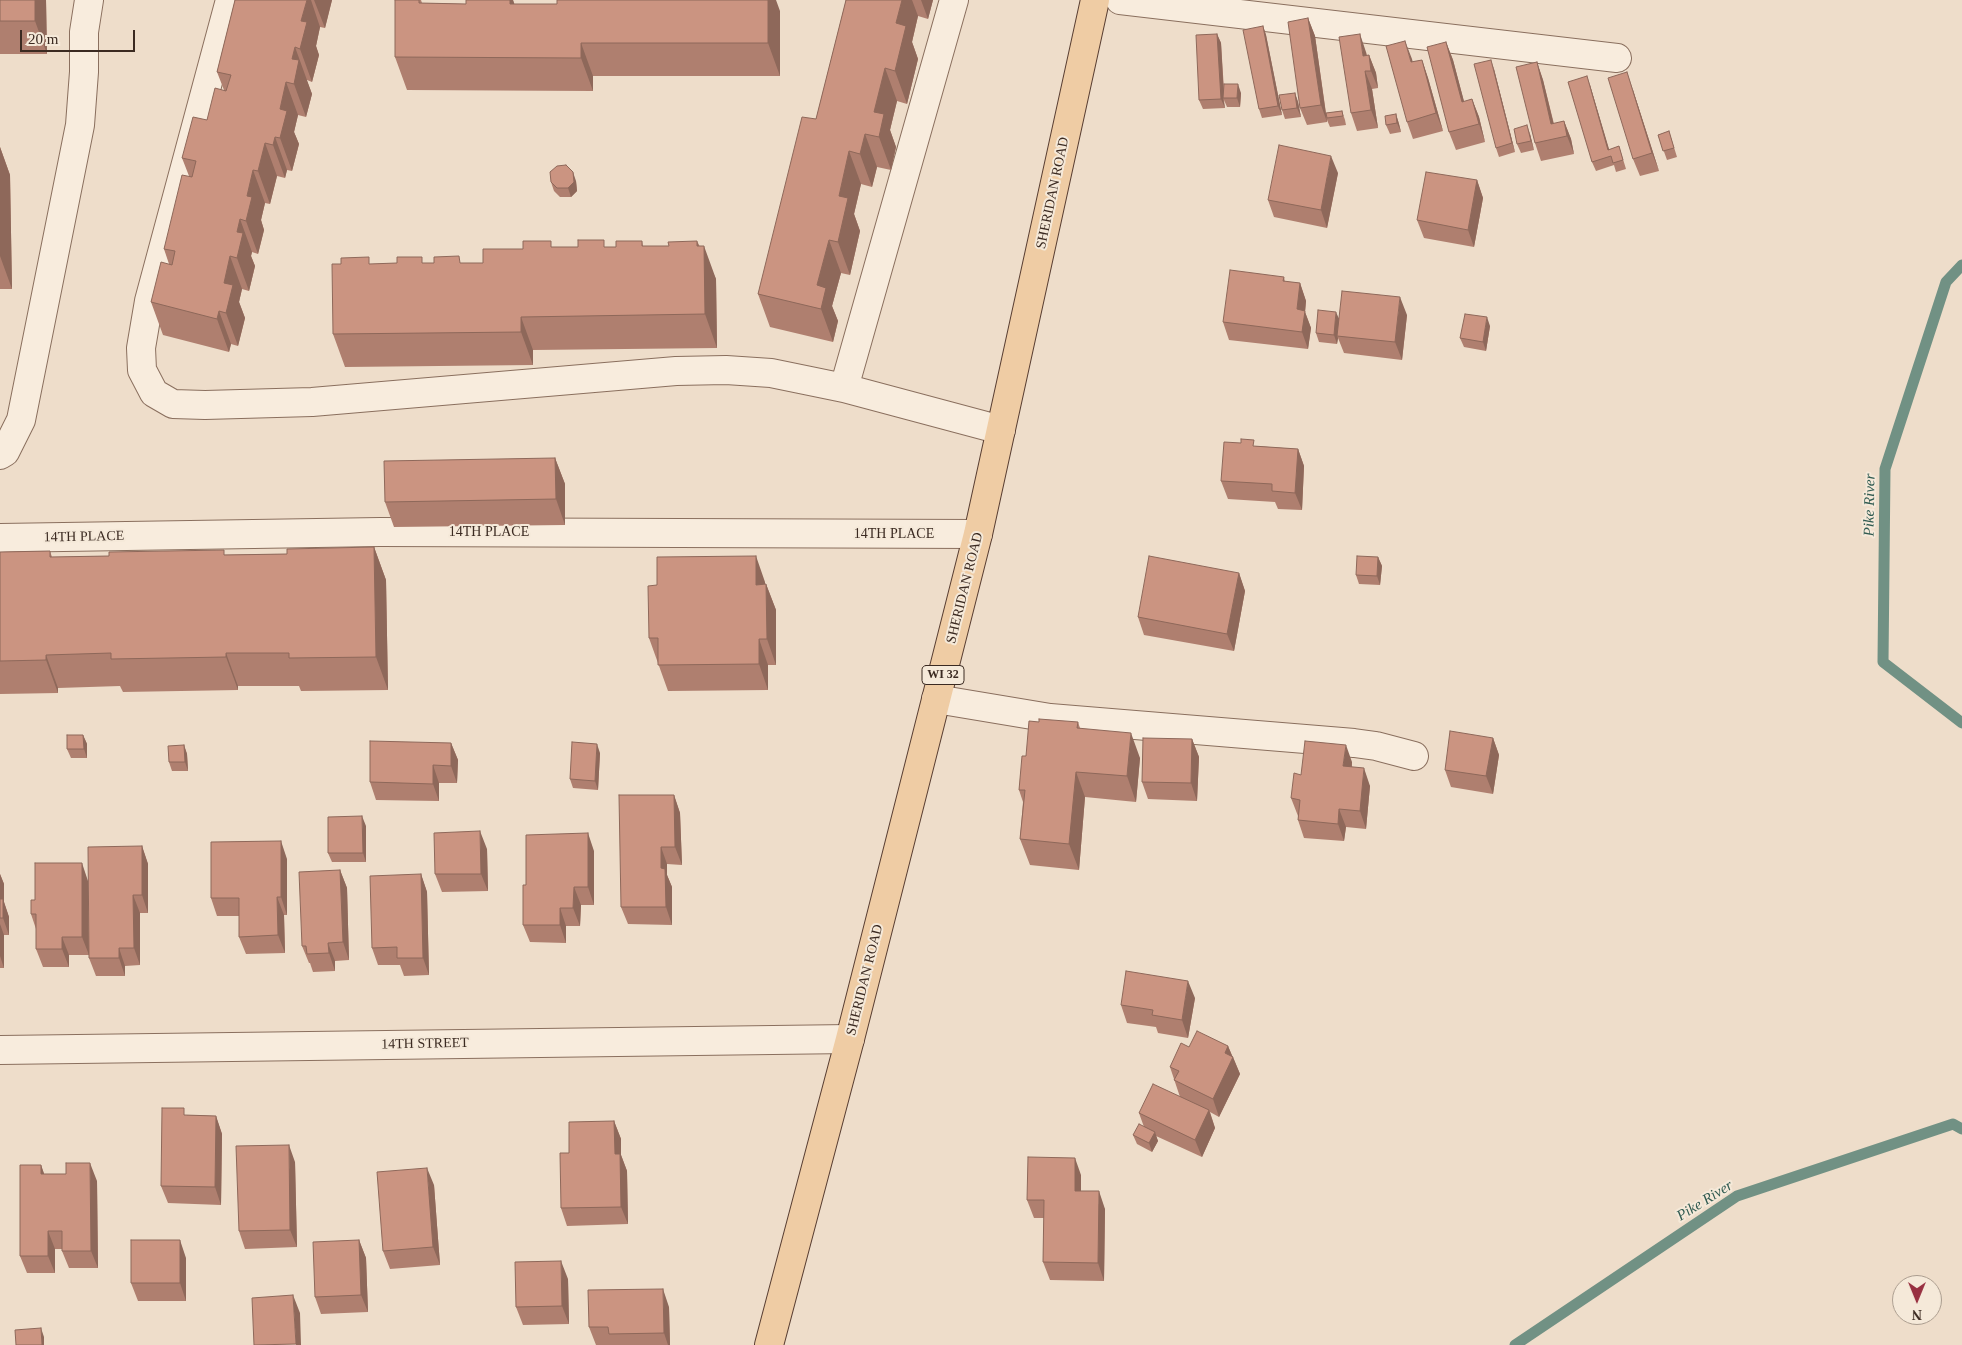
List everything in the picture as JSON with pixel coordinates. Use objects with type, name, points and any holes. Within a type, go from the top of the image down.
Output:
[{"type":"main road","name":"SHERIDAN ROAD","points":[[769,1345],[850,1039],[978,534],[1096,0]]},
{"type":"street","points":[[0,455],[5,452],[21,420],[80,125],[84,72],[84,32],[89,0]]},
{"type":"street","points":[[230,0],[149,301],[141,348],[142,370],[154,393],[174,404],[312,402],[676,371],[726,370],[771,373],[844,388],[1001,430]]},
{"type":"street","points":[[844,388],[954,0]]},
{"type":"street","points":[[1120,0],[1617,58]]},
{"type":"street","name":"14TH PLACE","points":[[0,538],[380,532],[978,534]]},
{"type":"street","points":[[936,699],[1050,718],[1354,742],[1414,756]]},
{"type":"street","name":"14TH STREET","points":[[0,1050],[850,1039]]},
{"type":"building","points":[[0,0],[35,0],[35,21],[0,21]]},
{"type":"building","points":[[235,0],[307,0],[301,21],[307,22],[300,49],[295,47],[292,59],[299,60],[294,84],[286,82],[280,109],[287,111],[280,138],[275,137],[273,145],[265,143],[258,171],[253,170],[247,196],[252,197],[246,221],[240,219],[237,232],[243,233],[237,258],[230,256],[224,283],[233,285],[226,313],[219,311],[217,319],[151,302],[161,262],[172,265],[175,251],[164,249],[182,175],[192,177],[196,161],[182,158],[193,117],[207,120],[215,88],[226,91],[231,75],[217,72]]},
{"type":"building","points":[[395,0],[419,0],[419,3],[466,4],[466,0],[510,0],[510,4],[557,4],[557,0],[768,0],[768,43],[581,43],[581,58],[395,57]]},
{"type":"building","points":[[846,0],[902,0],[896,23],[906,26],[895,71],[885,68],[874,112],[884,114],[879,137],[865,134],[860,154],[849,151],[839,196],[848,198],[838,242],[829,240],[817,285],[826,288],[821,309],[758,294],[802,117],[816,119]]},
{"type":"building","points":[[1308,18],[1321,105],[1300,108],[1288,22]]},
{"type":"building","points":[[1263,26],[1278,106],[1259,109],[1243,30]]},
{"type":"building","points":[[1217,34],[1221,99],[1199,100],[1196,35]]},
{"type":"building","points":[[1360,34],[1363,56],[1369,55],[1371,71],[1365,71],[1371,110],[1351,113],[1339,37]]},
{"type":"building","points":[[1405,41],[1411,62],[1422,60],[1436,113],[1407,122],[1386,46]]},
{"type":"building","points":[[1446,42],[1462,102],[1472,99],[1479,124],[1449,132],[1427,47]]},
{"type":"building","points":[[1491,60],[1512,143],[1496,148],[1474,64]]},
{"type":"building","points":[[1537,62],[1551,124],[1564,121],[1567,136],[1535,143],[1516,67]]},
{"type":"building","points":[[1627,72],[1652,153],[1633,159],[1608,78]]},
{"type":"building","points":[[1587,76],[1608,150],[1619,146],[1623,160],[1613,163],[1611,156],[1592,162],[1568,82]]},
{"type":"building","points":[[1224,84],[1238,84],[1237,98],[1223,98]]},
{"type":"building","points":[[1295,93],[1297,108],[1282,110],[1279,95]]},
{"type":"building","points":[[1342,111],[1343,116],[1327,118],[1326,113]]},
{"type":"building","points":[[1396,114],[1397,123],[1386,125],[1385,116]]},
{"type":"building","points":[[1527,125],[1531,141],[1517,144],[1514,129]]},
{"type":"building","points":[[1669,131],[1674,148],[1663,151],[1658,135]]},
{"type":"building","points":[[1279,145],[1331,156],[1321,210],[1268,200]]},
{"type":"building","points":[[566,165],[573,172],[574,182],[568,188],[557,188],[551,182],[550,172],[557,166]]},
{"type":"building","points":[[1426,172],[1477,180],[1468,230],[1417,220]]},
{"type":"building","points":[[578,240],[604,240],[604,247],[616,247],[616,241],[642,241],[642,246],[669,246],[668,242],[697,241],[697,246],[704,246],[705,314],[521,317],[521,332],[333,334],[332,264],[341,264],[341,258],[369,257],[369,264],[397,263],[397,257],[422,257],[422,263],[434,263],[434,257],[459,256],[460,263],[483,263],[483,249],[523,249],[523,241],[551,241],[551,247],[578,247]]},
{"type":"building","points":[[1230,270],[1284,277],[1283,281],[1300,283],[1297,309],[1305,311],[1302,332],[1223,322]]},
{"type":"building","points":[[1342,291],[1400,297],[1395,342],[1337,336]]},
{"type":"building","points":[[1318,310],[1336,312],[1334,335],[1316,333]]},
{"type":"building","points":[[1465,314],[1487,317],[1483,342],[1460,338]]},
{"type":"building","points":[[1241,439],[1254,440],[1253,446],[1298,449],[1295,493],[1272,491],[1272,484],[1221,481],[1224,442],[1241,443]]},
{"type":"building","points":[[555,458],[556,499],[385,502],[384,461]]},
{"type":"building","points":[[374,547],[376,657],[289,658],[289,653],[226,653],[226,657],[111,659],[111,653],[46,655],[46,660],[0,661],[0,552],[50,551],[50,557],[109,556],[109,552],[224,550],[224,555],[287,554],[287,549]]},
{"type":"building","points":[[756,556],[756,585],[766,584],[767,639],[759,639],[759,664],[658,665],[658,638],[649,638],[648,586],[657,585],[657,557]]},
{"type":"building","points":[[1149,556],[1239,573],[1227,634],[1138,617]]},
{"type":"building","points":[[1357,556],[1378,557],[1377,576],[1356,575]]},
{"type":"building","points":[[1039,719],[1078,722],[1077,728],[1131,733],[1127,776],[1076,772],[1069,844],[1020,839],[1025,790],[1019,790],[1022,756],[1026,756],[1029,721],[1039,722]]},
{"type":"building","points":[[1450,731],[1493,738],[1486,776],[1445,770]]},
{"type":"building","points":[[67,735],[83,735],[84,749],[67,749]]},
{"type":"building","points":[[1143,738],[1192,739],[1191,783],[1142,782]]},
{"type":"building","points":[[370,741],[451,743],[451,766],[433,765],[433,784],[370,782]]},
{"type":"building","points":[[1305,741],[1346,745],[1343,766],[1364,768],[1360,811],[1339,809],[1338,824],[1298,820],[1300,800],[1291,798],[1294,773],[1301,775]]},
{"type":"building","points":[[572,742],[597,744],[595,781],[570,779]]},
{"type":"building","points":[[184,745],[185,762],[169,762],[168,746]]},
{"type":"building","points":[[619,795],[674,795],[675,847],[661,847],[661,868],[665,869],[666,907],[621,907]]},
{"type":"building","points":[[362,816],[363,853],[328,853],[328,817]]},
{"type":"building","points":[[480,831],[481,874],[435,874],[434,833]]},
{"type":"building","points":[[588,833],[588,887],[574,887],[573,908],[560,908],[560,925],[523,925],[523,885],[526,885],[526,835]]},
{"type":"building","points":[[281,841],[281,897],[277,897],[278,935],[239,937],[239,898],[211,898],[211,842]]},
{"type":"building","points":[[142,846],[142,895],[133,895],[134,948],[119,948],[119,958],[89,958],[88,847]]},
{"type":"building","points":[[35,863],[82,863],[82,937],[62,937],[62,949],[36,949],[36,914],[31,914],[31,900],[35,900]]},
{"type":"building","points":[[340,870],[343,942],[328,943],[329,953],[307,954],[306,946],[302,946],[299,872]]},
{"type":"building","points":[[421,874],[423,958],[397,958],[397,947],[372,948],[370,876]]},
{"type":"building","points":[[0,899],[3,899],[3,918],[0,918]]},
{"type":"building","points":[[1126,971],[1188,981],[1182,1020],[1152,1015],[1153,1010],[1121,1005]]},
{"type":"building","points":[[1197,1031],[1228,1046],[1225,1053],[1233,1057],[1213,1099],[1174,1080],[1179,1071],[1170,1067],[1181,1043],[1189,1047]]},
{"type":"building","points":[[1153,1084],[1209,1110],[1195,1140],[1139,1113]]},
{"type":"building","points":[[162,1108],[184,1108],[184,1115],[216,1116],[215,1187],[161,1186]]},
{"type":"building","points":[[614,1121],[615,1154],[620,1154],[621,1207],[561,1208],[560,1153],[569,1153],[569,1122]]},
{"type":"building","points":[[1139,1124],[1155,1132],[1149,1143],[1133,1135]]},
{"type":"building","points":[[289,1145],[290,1230],[239,1231],[236,1146]]},
{"type":"building","points":[[1028,1157],[1075,1158],[1075,1191],[1099,1191],[1098,1263],[1043,1262],[1044,1200],[1027,1200]]},
{"type":"building","points":[[66,1163],[90,1163],[91,1251],[62,1251],[62,1231],[48,1231],[48,1256],[20,1256],[20,1165],[41,1165],[41,1174],[66,1174]]},
{"type":"building","points":[[427,1168],[433,1247],[383,1251],[377,1172]]},
{"type":"building","points":[[131,1240],[180,1240],[180,1283],[131,1283]]},
{"type":"building","points":[[359,1240],[361,1295],[315,1297],[313,1242]]},
{"type":"building","points":[[561,1261],[562,1306],[516,1307],[515,1262]]},
{"type":"building","points":[[663,1289],[664,1333],[609,1334],[608,1327],[589,1327],[588,1290]]},
{"type":"building","points":[[293,1295],[296,1344],[254,1345],[252,1298]]},
{"type":"building","points":[[41,1328],[42,1345],[16,1345],[15,1330]]},
{"type":"waterway","name":"Pike River","points":[[1962,265],[1946,282],[1885,469],[1883,662],[1962,723]]},
{"type":"waterway","name":"Pike River","points":[[1515,1345],[1737,1196],[1953,1124],[1962,1129]]}]
